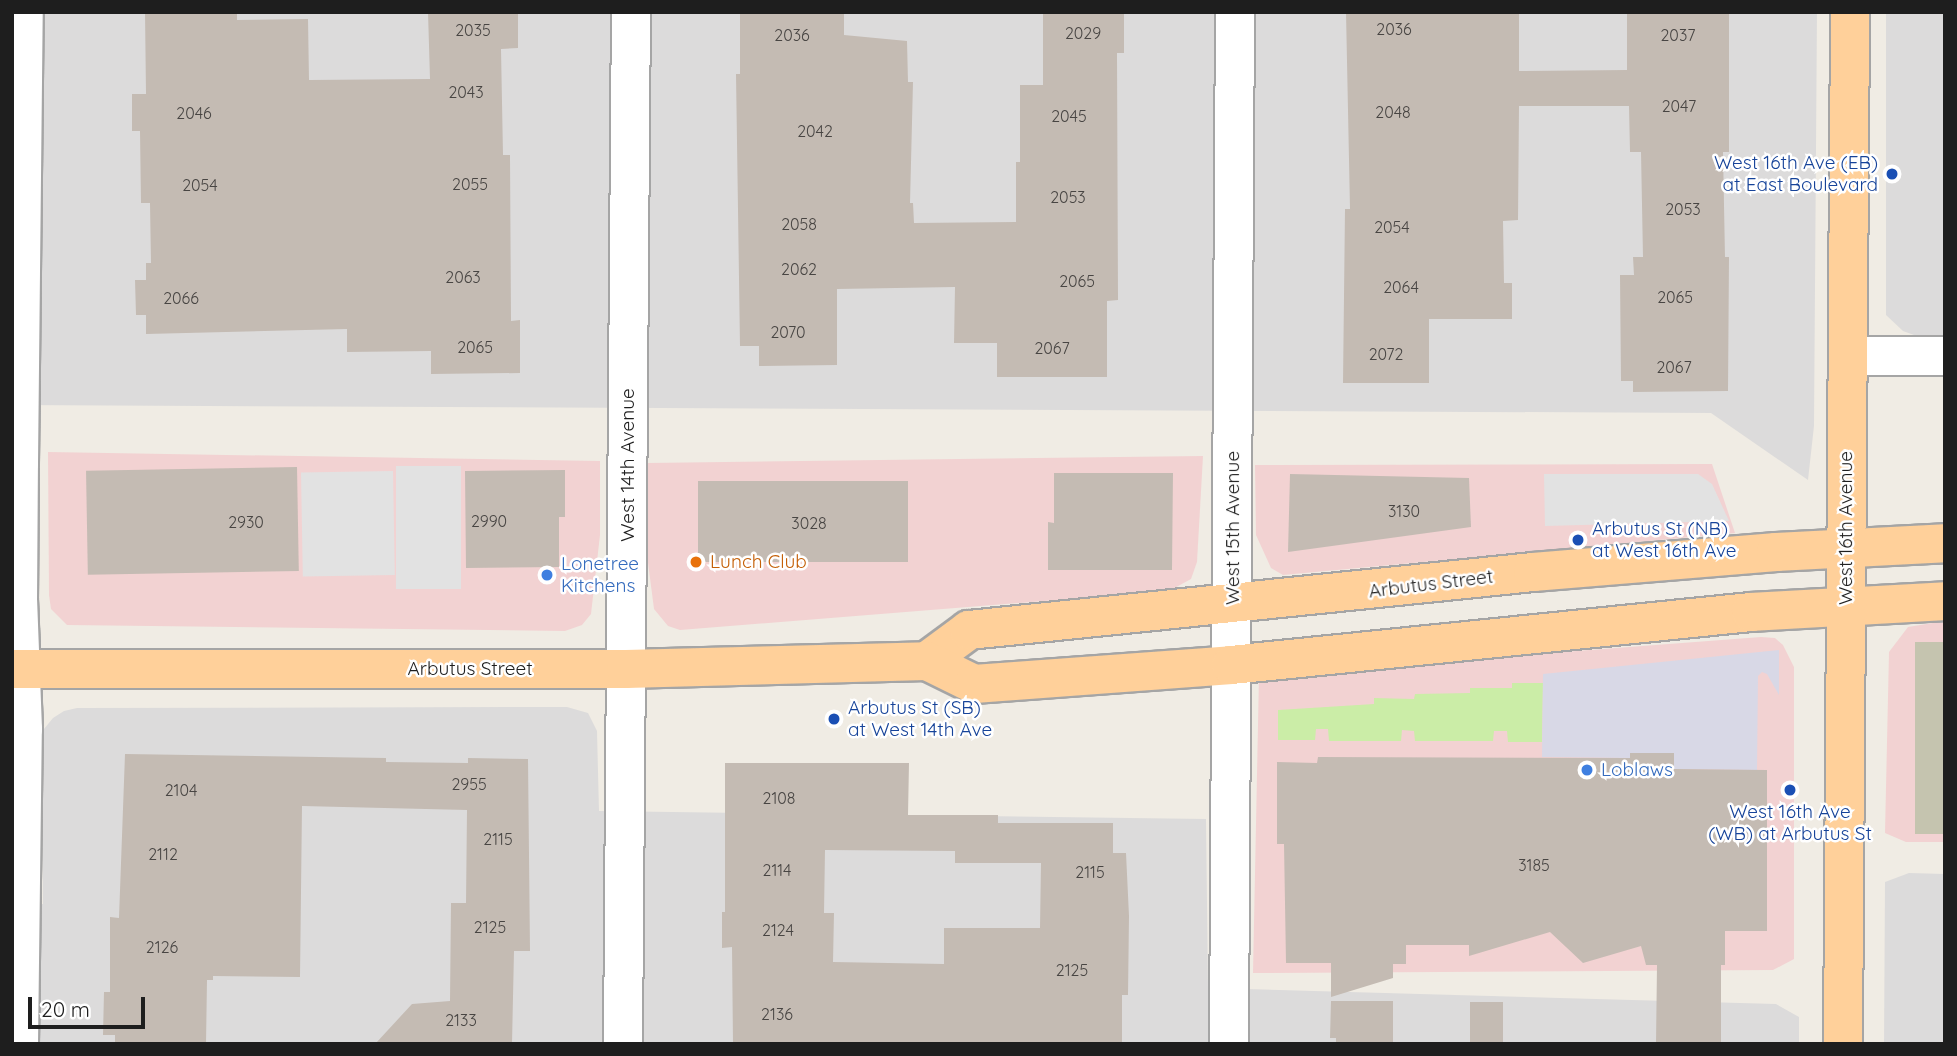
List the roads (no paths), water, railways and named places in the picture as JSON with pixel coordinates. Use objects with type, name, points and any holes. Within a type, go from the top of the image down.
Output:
[{"type":"main road","name":"West 16th Avenue","points":[[1843,1044],[1850,12]]},
{"type":"main road","name":"Arbutus Street","points":[[927,661],[969,630],[1233,605],[1533,572],[1945,543]]},
{"type":"main road","name":"Arbutus Street","points":[[17,669],[626,669],[927,661],[974,684],[1231,665],[1751,612],[1945,601]]},
{"type":"street","points":[[19,1044],[23,729],[17,669],[24,12]]},
{"type":"street","name":"West 14th Avenue","points":[[623,1044],[631,12]]},
{"type":"street","name":"West 15th Avenue","points":[[1229,1044],[1235,12]]},
{"type":"street","points":[[1848,356],[1945,356]]},
{"type":"place","name":"West 16th Ave (EB) at East Boulevard","points":[[1892,174]]},
{"type":"place","name":"Arbutus St (NB) at West 16th Ave","points":[[1578,540]]},
{"type":"place","name":"Lunch Club","points":[[696,562]]},
{"type":"place","name":"Lonetree Kitchens","points":[[547,575]]},
{"type":"place","name":"Arbutus St (SB) at West 14th Ave","points":[[834,719]]},
{"type":"place","name":"Loblaws","points":[[1587,770]]},
{"type":"place","name":"West 16th Ave (WB) at Arbutus St","points":[[1790,790]]}]
